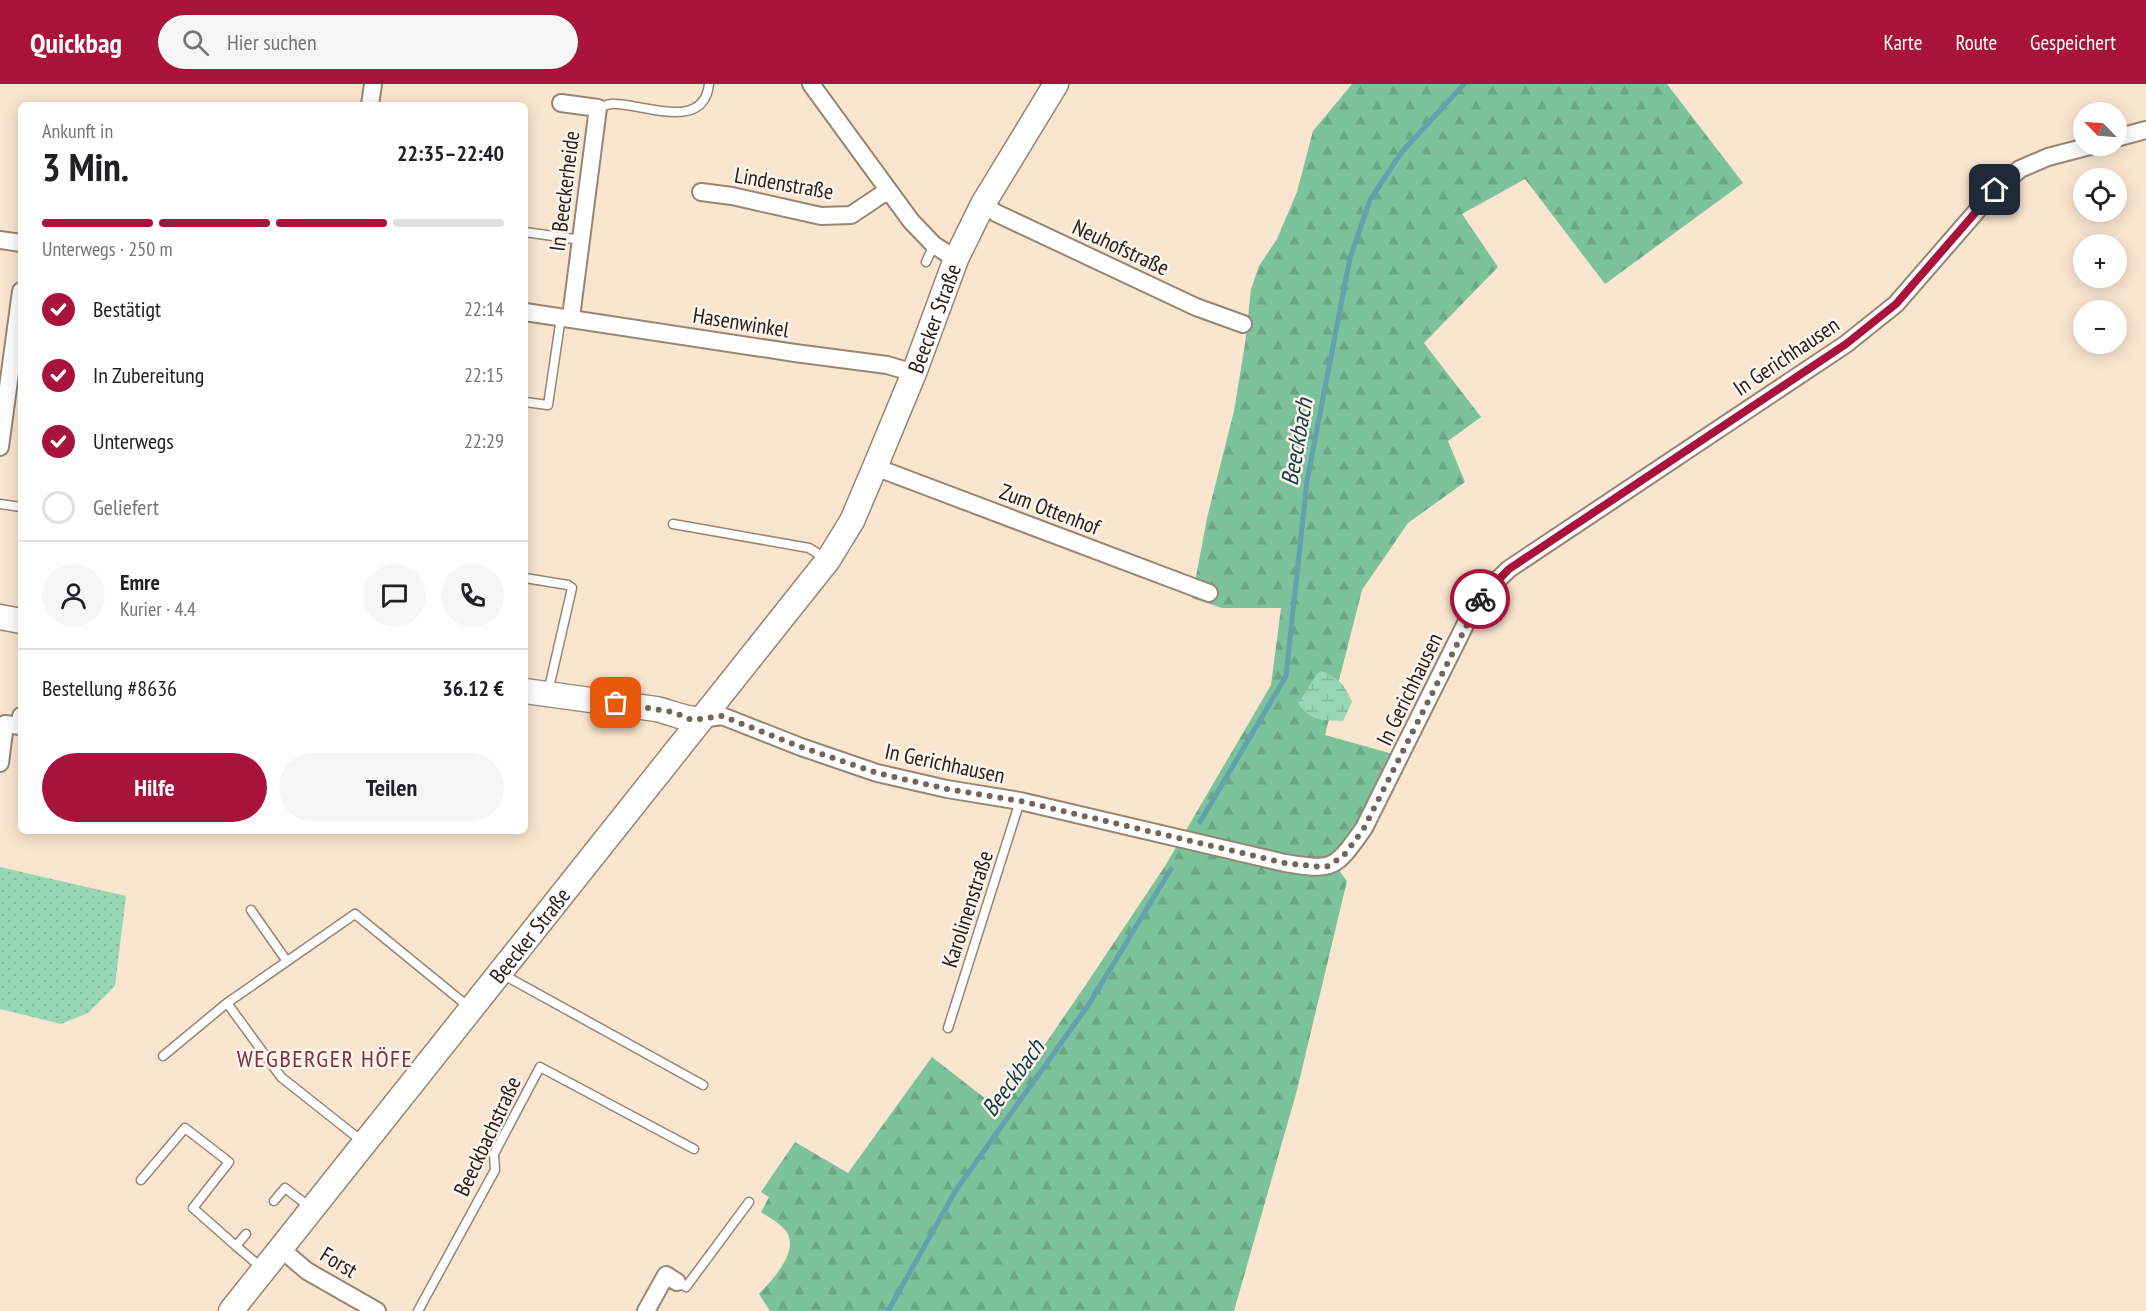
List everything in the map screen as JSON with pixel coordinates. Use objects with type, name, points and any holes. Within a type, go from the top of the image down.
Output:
[{"type":"street","points":[[370,102],[373,84]]},
{"type":"street","points":[[811,84],[911,221],[934,246],[956,259]]},
{"type":"street","name":"Beecker Straße","points":[[231,1311],[828,560],[852,521],[875,467],[914,373],[956,259],[983,204],[1056,84]]},
{"type":"street","name":"In Beeckerheide","points":[[561,103],[598,108],[581,240],[566,317]]},
{"type":"street","points":[[2127,135],[2146,130]]},
{"type":"street","name":"In Gerichhausen","points":[[701,719],[722,716],[801,747],[877,773],[947,789],[1020,801],[1285,863],[1321,867],[1333,864],[1344,855],[1364,828],[1476,603],[1492,584],[1509,569],[1854,337],[1896,304],[1995,190],[2020,169],[2048,157],[2073,150]]},
{"type":"street","name":"Lindenstraße","points":[[701,192],[732,196],[821,216],[831,216],[851,215],[887,190]]},
{"type":"street","name":"Neuhofstraße","points":[[983,204],[996,213],[1196,307],[1243,324]]},
{"type":"street","points":[[0,240],[18,243]]},
{"type":"street","name":"Hasenwinkel","points":[[528,312],[795,353],[889,361],[914,373]]},
{"type":"street","points":[[0,447],[18,313]]},
{"type":"street","name":"Zum Ottenhof","points":[[875,467],[1209,593]]},
{"type":"street","points":[[0,617],[18,620]]},
{"type":"street","points":[[536,693],[575,704],[656,709],[673,712],[692,720],[701,719]]},
{"type":"street","points":[[0,763],[2,726],[18,726]]},
{"type":"street","name":"Forst","points":[[280,1248],[307,1271],[377,1311]]},
{"type":"street","points":[[646,1311],[666,1275],[677,1282]]},
{"type":"lane","points":[[598,108],[614,103],[678,113],[690,111],[702,102],[709,84]]},
{"type":"lane","points":[[528,232],[581,240]]},
{"type":"lane","points":[[926,262],[934,246]]},
{"type":"lane","points":[[528,402],[548,405],[566,317]]},
{"type":"lane","points":[[0,504],[18,507]]},
{"type":"lane","points":[[674,524],[809,548],[828,560]]},
{"type":"lane","points":[[528,578],[568,585],[572,588],[536,693]]},
{"type":"lane","name":"Karolinenstraße","points":[[948,1028],[1020,801]]},
{"type":"lane","points":[[251,910],[286,960]]},
{"type":"lane","points":[[163,1056],[226,1002],[355,914],[470,1009]]},
{"type":"lane","points":[[499,972],[703,1085]]},
{"type":"lane","points":[[226,1002],[281,1077],[364,1143]]},
{"type":"lane","name":"Beeckbachstraße","points":[[418,1311],[495,1170],[494,1154],[540,1067],[694,1149]]},
{"type":"lane","points":[[141,1180],[185,1128],[229,1162],[193,1208],[263,1270]]},
{"type":"lane","points":[[274,1201],[285,1188],[311,1209]]},
{"type":"lane","points":[[677,1282],[686,1287],[749,1202]]},
{"type":"lane","points":[[236,1246],[246,1234]]},
{"type":"green space","points":[[1352,84],[1667,84],[1743,183],[1605,284],[1525,179],[1462,214],[1498,267],[1424,343],[1481,417],[1448,441],[1465,482],[1408,523],[1362,590],[1325,735],[1393,754],[1354,833],[1329,857],[1347,881],[1297,1090],[1234,1311],[770,1311],[759,1294],[781,1268],[789,1253],[790,1245],[785,1229],[761,1212],[769,1197],[761,1192],[795,1142],[848,1173],[932,1057],[1000,1110],[1165,866],[1271,685],[1281,608],[1222,608],[1192,598],[1207,518],[1234,411],[1251,289],[1259,266],[1277,239],[1297,192],[1313,131]]},
{"type":"green space","points":[[1321,671],[1337,679],[1352,702],[1343,721],[1318,719],[1308,714],[1298,704],[1316,675]]},
{"type":"green space","points":[[0,867],[126,896],[115,986],[88,1013],[61,1024],[0,1009]]},
{"type":"waterway","name":"Beeckbach","points":[[1200,822],[1286,676],[1307,481],[1350,258],[1370,200],[1401,153],[1464,84]]},
{"type":"waterway","name":"Beeckbach","points":[[888,1311],[956,1190],[1089,1004],[1171,869]]},
{"type":"way so far","points":[[616,703],[673,712],[692,720],[722,716],[801,747],[877,773],[947,789],[1020,801],[1285,863],[1321,867],[1329,866],[1344,855],[1364,828],[1480,599]]},
{"type":"district","name":"WEGBERGER HÖFE","points":[[325,1059]]},
{"type":"route","points":[[1480,599],[1509,569],[1846,344],[1896,304],[1995,190]]}]
